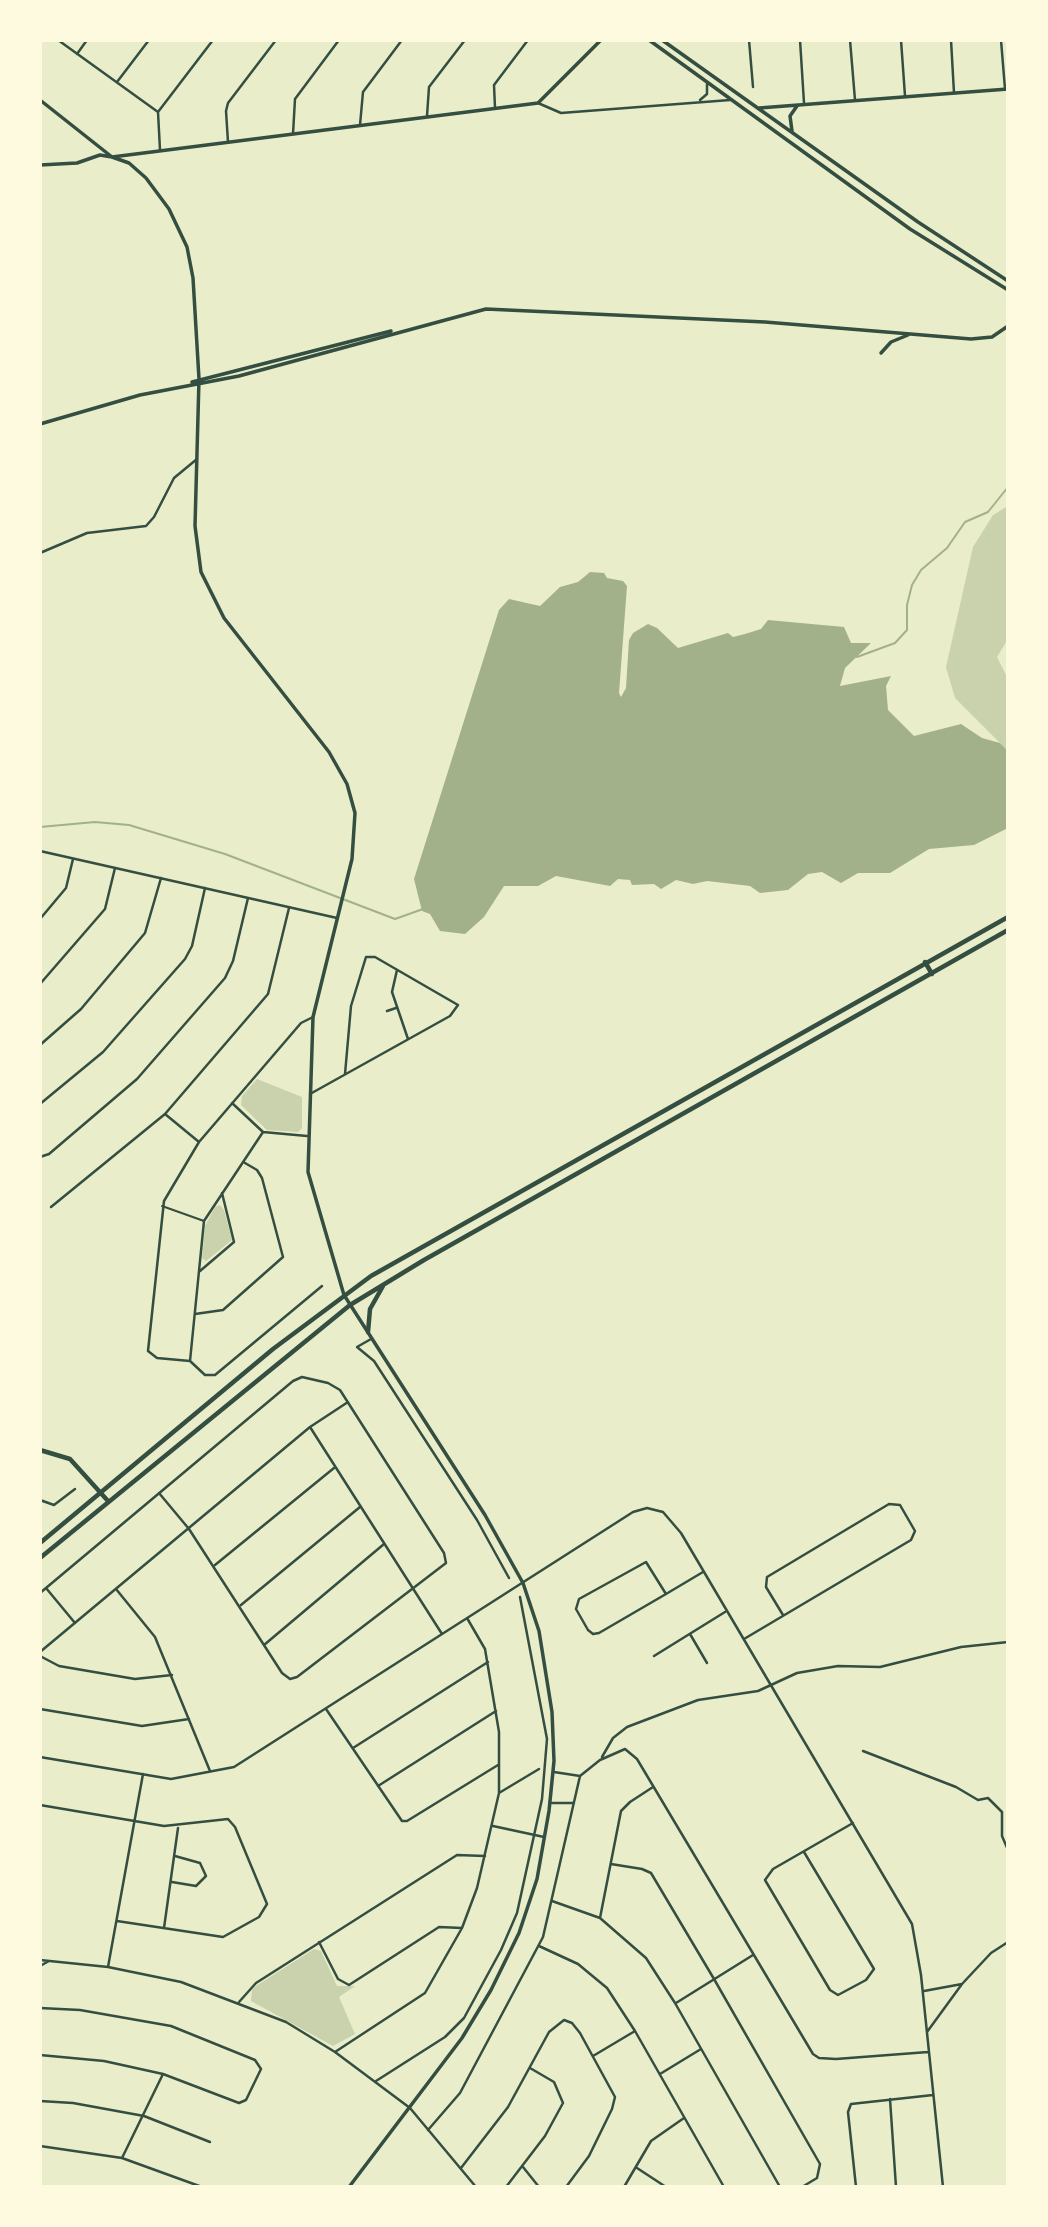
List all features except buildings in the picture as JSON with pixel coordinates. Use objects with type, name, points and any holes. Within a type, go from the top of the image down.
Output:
[{"type":"main road","points":[[40,1543],[273,1349],[344,1295],[414,1250],[1008,917]]},
{"type":"main road","points":[[40,1558],[350,1305],[386,1282],[1008,930]]},
{"type":"main road","points":[[925,962],[932,974]]},
{"type":"main road","points":[[368,1332],[372,1302],[386,1282]]},
{"type":"main road","points":[[40,1450],[70,1459],[108,1501]]},
{"type":"street","points":[[58,40],[158,112]]},
{"type":"street","points":[[77,54],[87,40]]},
{"type":"street","points":[[117,82],[149,40]]},
{"type":"street","points":[[160,151],[158,112],[213,40]]},
{"type":"street","points":[[228,142],[228,103],[276,40]]},
{"type":"street","points":[[293,134],[295,99],[339,40]]},
{"type":"street","points":[[360,125],[363,92],[402,40]]},
{"type":"street","points":[[427,117],[429,87],[465,40]]},
{"type":"street","points":[[495,108],[494,85],[528,40]]},
{"type":"street","points":[[649,40],[920,236],[1008,290]]},
{"type":"street","points":[[662,40],[918,222],[1008,281]]},
{"type":"street","points":[[749,40],[753,87]]},
{"type":"street","points":[[800,40],[804,104]]},
{"type":"street","points":[[850,40],[855,101]]},
{"type":"street","points":[[901,40],[905,97]]},
{"type":"street","points":[[951,40],[954,93]]},
{"type":"street","points":[[759,108],[1006,89],[1001,40]]},
{"type":"street","points":[[538,103],[601,41]]},
{"type":"street","points":[[697,102],[707,94],[707,84]]},
{"type":"street","points":[[40,100],[111,157],[538,103],[561,113],[730,100]]},
{"type":"street","points":[[792,132],[790,116],[798,105]]},
{"type":"street","points":[[40,165],[77,163],[100,155],[129,163],[163,199],[180,228],[192,278],[199,381],[196,543],[201,572],[224,618],[329,752],[352,800],[355,823],[352,859],[313,1017],[307,1136],[308,1172],[344,1295],[485,1515],[523,1583],[539,1631],[554,1725],[554,1772],[550,1802],[537,1879],[523,1922],[491,1990],[462,2038],[349,2187]]},
{"type":"street","points":[[40,425],[188,383],[283,364],[397,331],[474,311],[498,308],[765,321],[984,339],[1008,326]]},
{"type":"street","points":[[881,353],[891,342],[913,334]]},
{"type":"street","points":[[40,553],[100,529],[146,526],[154,517],[174,478],[197,459]]},
{"type":"street","points":[[40,851],[337,918]]},
{"type":"street","points":[[40,919],[65,888],[73,858]]},
{"type":"street","points":[[40,984],[106,909],[115,868]]},
{"type":"street","points":[[40,1045],[81,1009],[145,933],[161,878]]},
{"type":"street","points":[[40,1104],[103,1052],[185,959],[192,946],[205,888]]},
{"type":"street","points":[[40,1157],[49,1154],[137,1079],[225,978],[230,970],[248,898]]},
{"type":"street","points":[[51,1207],[165,1114],[268,994],[289,908]]},
{"type":"street","points":[[309,1095],[450,1016],[458,1007],[452,999],[375,957],[364,960],[351,1006],[345,1074]]},
{"type":"street","points":[[397,970],[391,986],[408,1039]]},
{"type":"street","points":[[387,1011],[396,1008]]},
{"type":"street","points":[[313,1017],[301,1023],[199,1142],[162,1206],[148,1351],[157,1358],[190,1361],[205,1375],[215,1375],[322,1286]]},
{"type":"street","points":[[232,1103],[263,1132],[307,1136]]},
{"type":"street","points":[[165,1114],[199,1142]]},
{"type":"street","points":[[190,1361],[204,1221],[263,1132]]},
{"type":"street","points":[[195,1314],[223,1310],[283,1257],[262,1178],[257,1170],[244,1162]]},
{"type":"street","points":[[199,1272],[234,1242],[222,1193]]},
{"type":"street","points":[[162,1206],[204,1221]]},
{"type":"street","points":[[372,1338],[357,1347],[374,1361],[477,1520],[509,1578]]},
{"type":"street","points":[[40,1593],[159,1493],[299,1377],[337,1386],[444,1553],[446,1563],[414,1591],[297,1678],[288,1678],[189,1529],[159,1493]]},
{"type":"street","points":[[172,1675],[135,1679],[59,1666],[40,1654],[310,1427],[348,1402]]},
{"type":"street","points":[[310,1427],[443,1634]]},
{"type":"street","points":[[214,1566],[334,1468]]},
{"type":"street","points":[[40,1500],[54,1505],[75,1489]]},
{"type":"street","points":[[744,1639],[911,1540],[915,1531],[900,1505],[889,1504],[767,1577],[766,1587],[783,1615]]},
{"type":"street","points":[[240,1606],[360,1507]]},
{"type":"street","points":[[40,1757],[171,1779],[240,1764],[633,1513],[648,1508],[663,1511],[672,1520],[744,1639],[912,1924],[923,1991],[943,2187]]},
{"type":"street","points":[[477,1520],[485,1515]]},
{"type":"street","points":[[264,1644],[384,1544]]},
{"type":"street","points":[[666,1594],[646,1562],[579,1599],[576,1609],[588,1630],[596,1634],[666,1594],[703,1572]]},
{"type":"street","points":[[46,1588],[75,1623]]},
{"type":"street","points":[[116,1589],[155,1637],[211,1772]]},
{"type":"street","points":[[376,2081],[445,2037],[464,2018],[501,1951],[517,1913],[542,1799],[547,1739],[529,1633],[520,1597]]},
{"type":"street","points":[[654,1656],[727,1611]]},
{"type":"street","points":[[335,2052],[425,1993],[462,1928],[485,1856],[499,1793],[497,1711],[481,1639],[467,1618]]},
{"type":"street","points":[[529,1633],[539,1631]]},
{"type":"street","points":[[690,1634],[707,1663]]},
{"type":"street","points":[[600,1760],[613,1738],[642,1719],[698,1700],[746,1694],[771,1686],[797,1673],[838,1666],[880,1667],[961,1647],[1008,1642]]},
{"type":"street","points":[[353,1748],[488,1662]]},
{"type":"street","points":[[40,1709],[142,1726],[190,1719]]},
{"type":"street","points":[[326,1709],[402,1821],[407,1821],[500,1763]]},
{"type":"street","points":[[378,1786],[497,1711]]},
{"type":"street","points":[[428,2130],[460,2093],[538,1946],[552,1901],[580,1776],[600,1760],[627,1749],[653,1787],[807,2048],[819,2058],[928,2052]]},
{"type":"street","points":[[863,1751],[956,1787],[978,1800],[988,1798],[1003,1815],[1002,1836],[1008,1850]]},
{"type":"street","points":[[499,1793],[540,1769]]},
{"type":"street","points":[[554,1772],[580,1776]]},
{"type":"street","points":[[108,1967],[143,1774]]},
{"type":"street","points":[[600,1918],[621,1811],[653,1787]]},
{"type":"street","points":[[550,1802],[573,1803]]},
{"type":"street","points":[[40,1805],[178,1827],[228,1819],[235,1827],[267,1904],[258,1917],[223,1937],[117,1921]]},
{"type":"street","points":[[804,1852],[874,1969],[866,1980],[838,1995],[830,1990],[765,1880],[768,1873],[853,1823]]},
{"type":"street","points":[[493,1826],[544,1837]]},
{"type":"street","points":[[163,1928],[172,1882],[178,1827]]},
{"type":"street","points":[[239,2002],[256,1983],[457,1855],[468,1853],[485,1856]]},
{"type":"street","points":[[172,1882],[196,1886],[206,1875],[200,1863],[175,1856]]},
{"type":"street","points":[[611,1864],[642,1869],[651,1874],[715,1979],[820,2164],[817,2178],[802,2187]]},
{"type":"street","points":[[552,1901],[600,1918],[646,1958],[675,2003],[780,2187]]},
{"type":"street","points":[[319,1942],[338,1979],[349,1985],[439,1927],[462,1928]]},
{"type":"street","points":[[927,2032],[962,1984],[991,1953],[1008,1942]]},
{"type":"street","points":[[538,1946],[562,1955],[594,1976],[611,1994],[724,2187]]},
{"type":"street","points":[[675,2003],[753,1955]]},
{"type":"street","points":[[40,1960],[108,1967],[181,1982],[286,2022],[335,2052],[410,2108],[476,2187]]},
{"type":"street","points":[[40,1966],[49,1961]]},
{"type":"street","points":[[923,1991],[962,1984]]},
{"type":"street","points":[[40,2008],[80,2010],[171,2026],[260,2065],[260,2071],[246,2100],[241,2103],[163,2074],[104,2061],[40,2055]]},
{"type":"street","points":[[461,2168],[503,2115],[549,2032],[560,2021],[572,2023],[614,2093],[614,2104],[585,2162],[566,2187]]},
{"type":"street","points":[[593,2056],[635,2031]]},
{"type":"street","points":[[660,2074],[701,2049]]},
{"type":"street","points":[[506,2187],[545,2136],[563,2103],[554,2082],[530,2068]]},
{"type":"street","points":[[122,2158],[163,2074]]},
{"type":"street","points":[[856,2187],[848,2109],[854,2102],[933,2095]]},
{"type":"street","points":[[890,2099],[896,2187]]},
{"type":"street","points":[[40,2101],[73,2103],[144,2116],[210,2142]]},
{"type":"street","points":[[624,2187],[651,2141],[684,2118]]},
{"type":"street","points":[[40,2146],[122,2158],[202,2187]]},
{"type":"street","points":[[523,2167],[539,2187]]},
{"type":"street","points":[[635,2167],[666,2187]]},
{"type":"shaded area","points":[[1008,506],[1008,639],[997,657],[1008,679],[1008,751],[955,698],[946,667],[973,547],[993,515]]},
{"type":"shaded area","points":[[590,572],[604,573],[607,578],[623,581],[627,586],[619,693],[621,697],[626,688],[629,640],[633,633],[648,624],[657,628],[678,648],[728,633],[733,637],[745,634],[761,629],[768,620],[844,627],[851,643],[871,643],[845,668],[840,686],[891,676],[886,686],[888,710],[914,736],[961,724],[982,738],[1000,743],[1008,751],[1008,828],[974,845],[929,849],[890,873],[858,873],[841,883],[822,872],[808,874],[788,890],[760,893],[750,886],[707,881],[693,884],[676,880],[661,889],[654,884],[632,885],[630,880],[618,879],[610,886],[556,876],[538,886],[504,886],[484,917],[465,934],[440,931],[430,914],[422,911],[414,879],[499,610],[509,599],[540,606],[560,587],[578,582]]},
{"type":"shaded area","points":[[257,1079],[302,1097],[302,1128],[298,1132],[267,1130],[241,1105],[242,1096]]},
{"type":"shaded area","points":[[220,1205],[224,1210],[232,1240],[206,1261],[202,1258],[205,1226],[215,1207]]},
{"type":"shaded area","points":[[314,1949],[321,1951],[337,1986],[355,1986],[339,1997],[355,2034],[333,2046],[251,2001],[252,1990],[256,1986]]},
{"type":"waterway","points":[[857,657],[895,643],[907,630],[907,605],[912,585],[921,570],[947,548],[965,522],[988,512],[1008,487]]},
{"type":"waterway","points":[[40,827],[95,822],[129,825],[225,854],[395,919],[423,909]]}]
